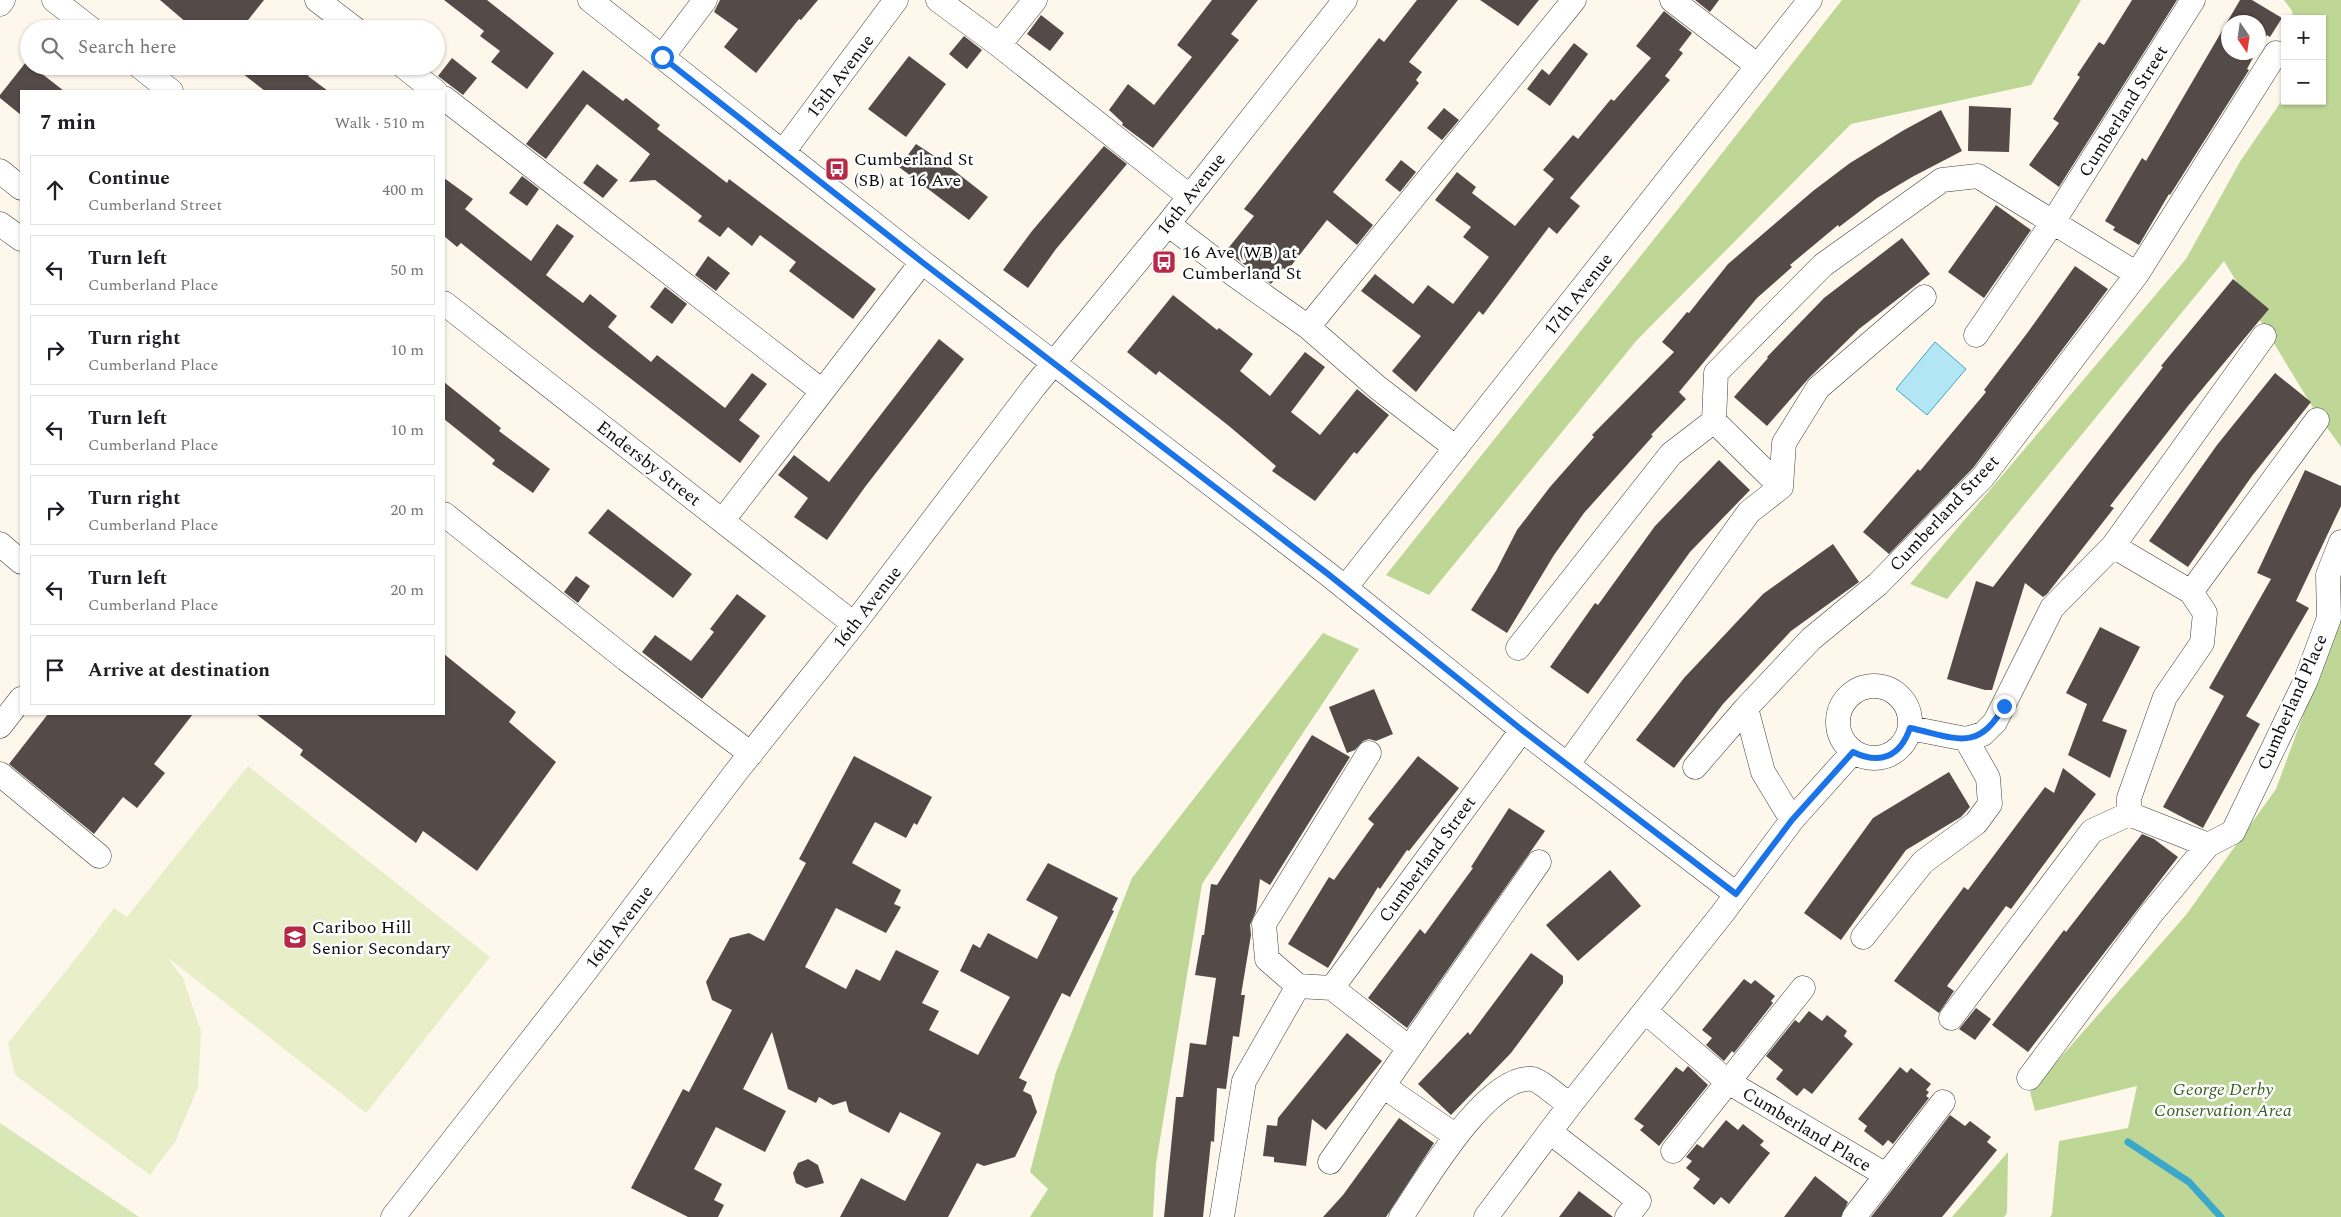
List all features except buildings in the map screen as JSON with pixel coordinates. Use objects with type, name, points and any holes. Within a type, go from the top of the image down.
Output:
[{"type":"street","points":[[0,4],[4,0]]},
{"type":"street","points":[[54,0],[80,20]]},
{"type":"street","points":[[318,0],[343,20]]},
{"type":"street","points":[[590,0],[922,262],[1345,588],[1522,730],[1736,894]]},
{"type":"street","points":[[662,57],[705,0]]},
{"type":"street","name":"15th Avenue","points":[[783,152],[896,0]]},
{"type":"street","points":[[938,0],[999,45],[1189,196]]},
{"type":"street","points":[[999,45],[1035,0]]},
{"type":"street","name":"16th Avenue","points":[[393,1217],[1055,363],[1168,224],[1345,0]]},
{"type":"street","points":[[1308,327],[1574,0]]},
{"type":"street","points":[[1672,0],[1758,66]]},
{"type":"street","name":"17th Avenue","points":[[1345,588],[1810,0]]},
{"type":"street","name":"Cumberland Street","points":[[1976,335],[2053,222],[2193,0]]},
{"type":"street","name":"Cumberland Street","points":[[1695,767],[1746,708],[1811,639],[1878,584],[1983,477],[2137,274],[2276,53]]},
{"type":"street","points":[[151,75],[170,90]]},
{"type":"street","points":[[415,75],[434,90]]},
{"type":"street","points":[[445,99],[822,391]]},
{"type":"street","points":[[0,171],[20,187]]},
{"type":"street","points":[[1781,487],[1714,421],[1716,373],[1823,265],[1942,180],[1978,176],[2137,274]]},
{"type":"street","points":[[0,224],[20,238]]},
{"type":"street","points":[[1168,224],[1236,276],[1308,327],[1377,387],[1456,448]]},
{"type":"street","points":[[723,520],[922,262]]},
{"type":"street","points":[[1568,764],[1749,512],[1781,487],[1784,443],[1818,388],[1924,297]]},
{"type":"street","name":"Endersby Street","points":[[445,304],[854,624]]},
{"type":"street","points":[[1910,728],[1966,739],[1983,734],[1995,722],[2052,608],[2113,546],[2264,336]]},
{"type":"street","points":[[2190,592],[2317,420]]},
{"type":"street","points":[[1518,648],[1671,454],[1714,421]]},
{"type":"street","points":[[445,515],[626,659],[751,754]]},
{"type":"street","name":"Cumberland Place","points":[[2029,1078],[2150,914],[2208,845],[2233,832],[2306,680],[2329,618],[2328,575],[2341,542]]},
{"type":"street","points":[[0,544],[20,561]]},
{"type":"street","points":[[2113,546],[2190,592],[2205,613],[2202,643],[2165,697],[2129,798],[2129,814]]},
{"type":"street","points":[[1865,686],[1889,688],[1899,695],[1906,705],[1910,716],[1910,728],[1902,744],[1888,756],[1876,759],[1864,757],[1853,752],[1844,744],[1839,733],[1837,721],[1839,709],[1845,699],[1854,691],[1865,686]]},
{"type":"street","points":[[0,726],[20,700]]},
{"type":"street","points":[[1746,708],[1763,772],[1792,820]]},
{"type":"street","name":"Cumberland Street","points":[[1332,988],[1522,730]]},
{"type":"street","points":[[1864,937],[1923,862],[1976,823],[1990,804],[1988,778],[1966,739]]},
{"type":"street","points":[[1486,1217],[1570,1106],[1646,1012],[1792,820],[1853,752]]},
{"type":"street","points":[[1369,753],[1264,924],[1267,959],[1298,986],[1332,988],[1409,1048]]},
{"type":"street","points":[[0,774],[99,856]]},
{"type":"street","points":[[1951,1018],[2092,832],[2129,814],[2208,845]]},
{"type":"street","points":[[1330,1162],[1539,862]]},
{"type":"street","points":[[1222,1217],[1244,1081],[1298,986]]},
{"type":"street","name":"Cumberland Place","points":[[1673,1151],[1804,988]]},
{"type":"street","name":"Cumberland Place","points":[[1646,1012],[1728,1082],[1886,1175]]},
{"type":"street","points":[[1400,1217],[1467,1120],[1514,1080],[1534,1079],[1570,1106]]},
{"type":"street","points":[[1383,1086],[1456,1136]]},
{"type":"street","name":"Cumberland Place","points":[[1854,1217],[1943,1102]]},
{"type":"street","points":[[1550,1132],[1639,1201],[1627,1217]]},
{"type":"green space","points":[[1842,0],[2081,0],[2031,85],[1851,124],[1637,340],[1429,595],[1386,575],[1690,194]]},
{"type":"green space","points":[[2284,0],[2341,0],[2341,447],[2315,411],[2224,261],[1947,599],[1910,584],[2186,259],[2241,160],[2281,102],[2281,105],[2326,105],[2326,15],[2292,15],[2292,11]]},
{"type":"green space","name":"George Derby Conservation Area","points":[[2341,574],[2341,1217],[2050,1217],[2052,1214],[2059,1141],[2128,1128],[2137,1086],[2035,1111],[2030,1092],[2186,915],[2276,789],[2340,615]]},
{"type":"green space","points":[[1323,633],[1359,649],[1202,884],[1156,1164],[1153,1217],[1030,1217],[1048,1189],[1030,1172],[1056,1072],[1132,878]]},
{"type":"green space","points":[[248,766],[490,957],[366,1113],[167,957],[183,978],[201,1031],[198,1087],[175,1142],[150,1175],[15,1075],[8,1043],[114,908],[127,917]]},
{"type":"green space","points":[[0,1123],[139,1217],[0,1217]]},
{"type":"green space","points":[[2008,1152],[2007,1213],[2004,1217],[1952,1217]]},
{"type":"water","points":[[1935,342],[1966,369],[1927,415],[1896,389]]},
{"type":"waterway","points":[[2128,1142],[2189,1182],[2221,1217]]},
{"type":"place","name":"Cumberland St (SB) at 16 Ave","points":[[837,169]]},
{"type":"place","name":"16 Ave (WB) at Cumberland St","points":[[1164,262]]},
{"type":"place","name":"Cariboo Hill Senior Secondary","points":[[295,937]]},
{"type":"route","points":[[662,57],[922,262],[1328,574],[1522,730],[1736,894],[1792,820],[1853,752],[1864,757],[1876,759],[1888,756],[1906,740],[1910,728],[1966,739],[1983,734],[1995,722],[2004,706]]}]
